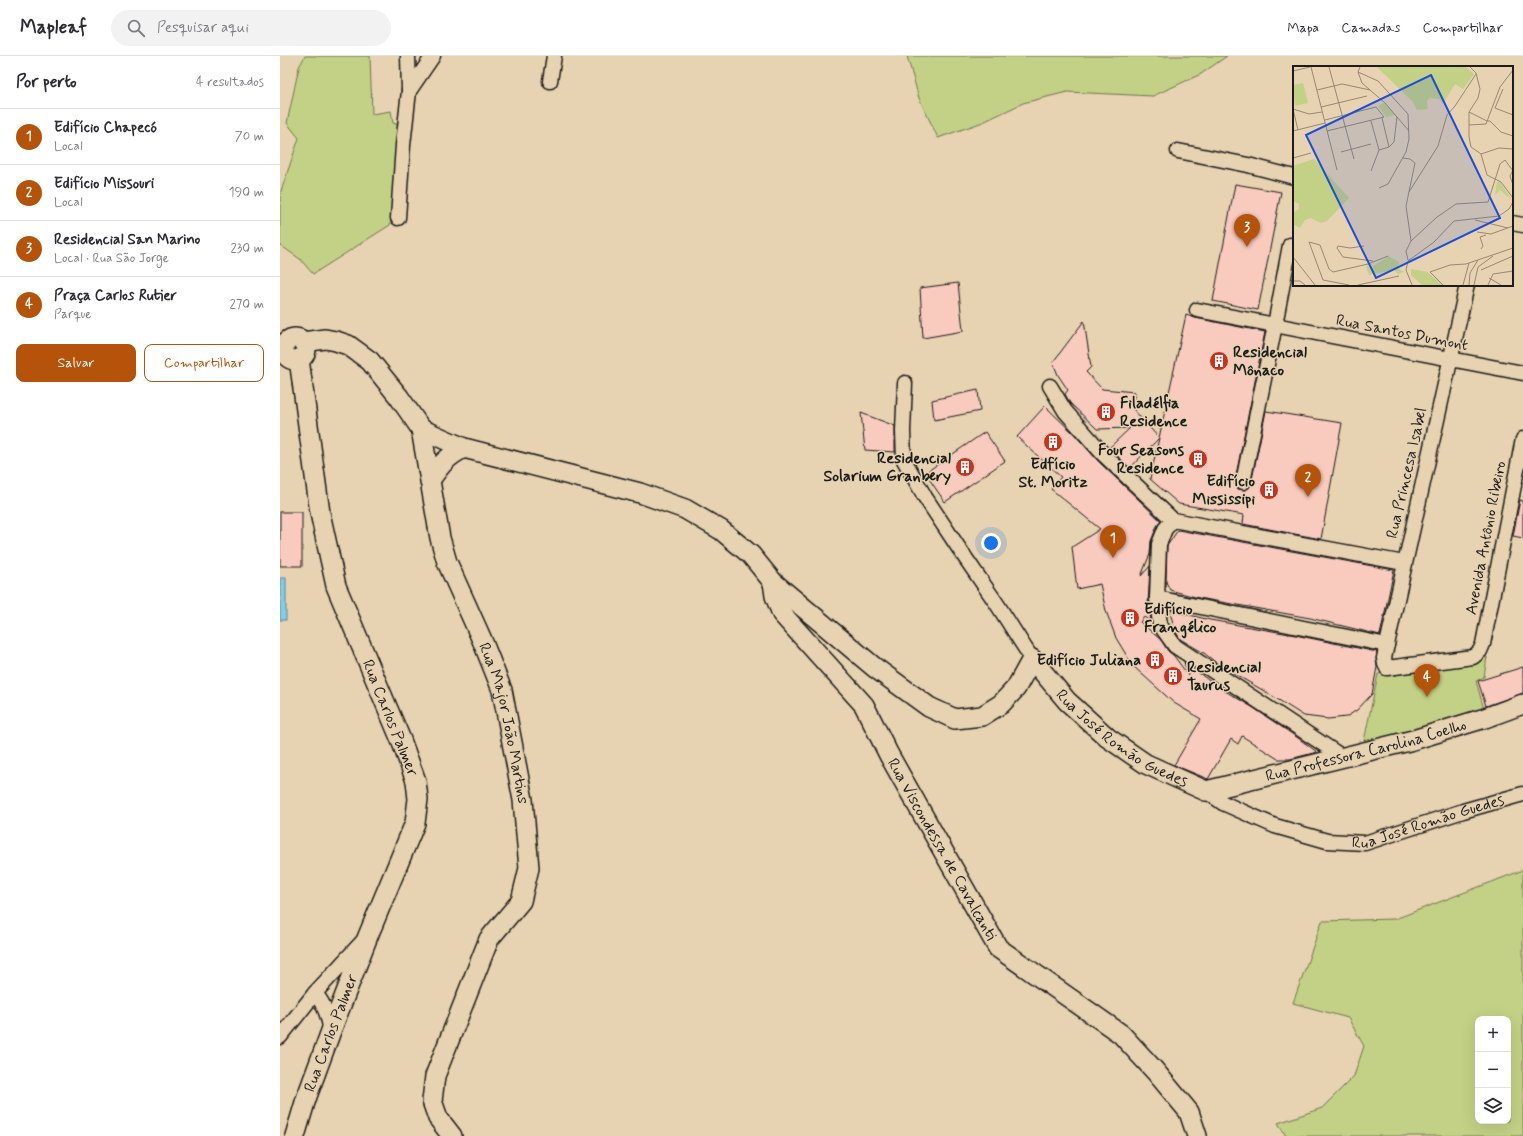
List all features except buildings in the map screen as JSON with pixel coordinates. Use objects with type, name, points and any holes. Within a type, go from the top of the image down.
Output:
[{"type":"street","points":[[398,218],[403,145],[409,91],[408,56]]},
{"type":"street","points":[[409,91],[433,56]]},
{"type":"street","points":[[550,81],[554,56]]},
{"type":"street","points":[[1178,151],[1248,165],[1293,177]]},
{"type":"street","points":[[1513,223],[1523,225]]},
{"type":"street","points":[[1243,482],[1290,245]]},
{"type":"street","name":"Rua Princesa Isabel","points":[[1388,668],[1385,664],[1384,658],[1467,286]]},
{"type":"street","name":"Rua Santos Dumont","points":[[1197,310],[1523,374]]},
{"type":"street","name":"Rua Major João Martins","points":[[296,344],[325,339],[348,345],[370,361],[399,397],[421,429],[431,478],[440,538],[447,562],[482,640],[502,690],[523,800],[528,868],[521,901],[489,939],[435,1076],[432,1101],[438,1118],[452,1136]]},
{"type":"street","name":"Rua Carlos Palmer","points":[[295,1136],[306,1099],[331,1031],[414,823],[418,799],[416,781],[402,740],[336,586],[320,513],[296,344]]},
{"type":"street","name":"Rua José Romão Guedes","points":[[905,383],[903,431],[904,460],[929,503],[997,604],[1032,660],[1067,701],[1108,738],[1146,764],[1206,791],[1223,803],[1275,826],[1327,841],[1365,843],[1523,794]]},
{"type":"street","points":[[1050,386],[1065,411],[1104,455],[1173,520],[1404,563]]},
{"type":"street","points":[[421,429],[464,448],[640,493],[685,510],[721,530],[751,555],[773,582],[904,691],[929,708],[955,719],[982,716],[1002,704],[1016,688],[1032,660]]},
{"type":"street","name":"Avenida Antônio Ribeiro","points":[[1388,668],[1473,657],[1480,651],[1483,644],[1523,439]]},
{"type":"street","points":[[431,478],[451,454],[464,448]]},
{"type":"street","points":[[1173,520],[1165,529],[1159,544],[1157,598],[1160,625],[1175,646],[1344,758]]},
{"type":"street","name":"Rua Viscondessa de Cavalcanti","points":[[773,582],[775,596],[782,614],[864,705],[889,754],[998,948],[1121,1034],[1155,1071],[1189,1112],[1197,1136]]},
{"type":"street","points":[[1157,598],[1387,645]]},
{"type":"street","name":"Rua Professora Carolina Coelho","points":[[1206,791],[1413,740],[1485,718],[1523,704]]},
{"type":"street","points":[[280,1037],[315,993],[368,936]]},
{"type":"street","points":[[315,993],[321,1000],[326,1010],[331,1031]]},
{"type":"green space","points":[[305,56],[370,56],[372,114],[391,111],[393,123],[399,125],[390,225],[313,274],[300,259],[280,245],[280,194],[299,138],[287,123],[299,67]]},
{"type":"green space","points":[[907,56],[1227,56],[1201,74],[1153,96],[1067,92],[1023,103],[983,122],[938,138],[919,98]]},
{"type":"green space","points":[[1487,657],[1484,677],[1476,681],[1485,713],[1362,751],[1378,674]]},
{"type":"green space","points":[[1523,870],[1523,1136],[1286,1136],[1278,1123],[1322,1108],[1354,1076],[1364,1046],[1348,1018],[1293,1003],[1322,921],[1395,919]]},
{"type":"water","points":[[280,578],[286,578],[286,620],[280,620]]},
{"type":"place","name":"Residencial San Marino","points":[[1247,247]]},
{"type":"place","name":"Residencial Mônaco","points":[[1219,361]]},
{"type":"place","name":"Filadélfia Residence","points":[[1106,412]]},
{"type":"place","name":"Edfício St. Moritz","points":[[1053,442]]},
{"type":"place","name":"Four Seasons Residence","points":[[1198,459]]},
{"type":"place","name":"Residencial Solarium Granbery","points":[[965,467]]},
{"type":"place","name":"Edifício Mississipi","points":[[1269,490]]},
{"type":"place","name":"Edifício Missouri","points":[[1308,497]]},
{"type":"place","name":"Edifício Chapecó","points":[[1113,558]]},
{"type":"place","name":"Edifício Frangélico","points":[[1130,618]]},
{"type":"place","name":"Edifício Juliana","points":[[1155,660]]},
{"type":"place","name":"Residencial Taurus","points":[[1173,676]]},
{"type":"place","name":"Praça Carlos Rutier","points":[[1427,697]]}]
